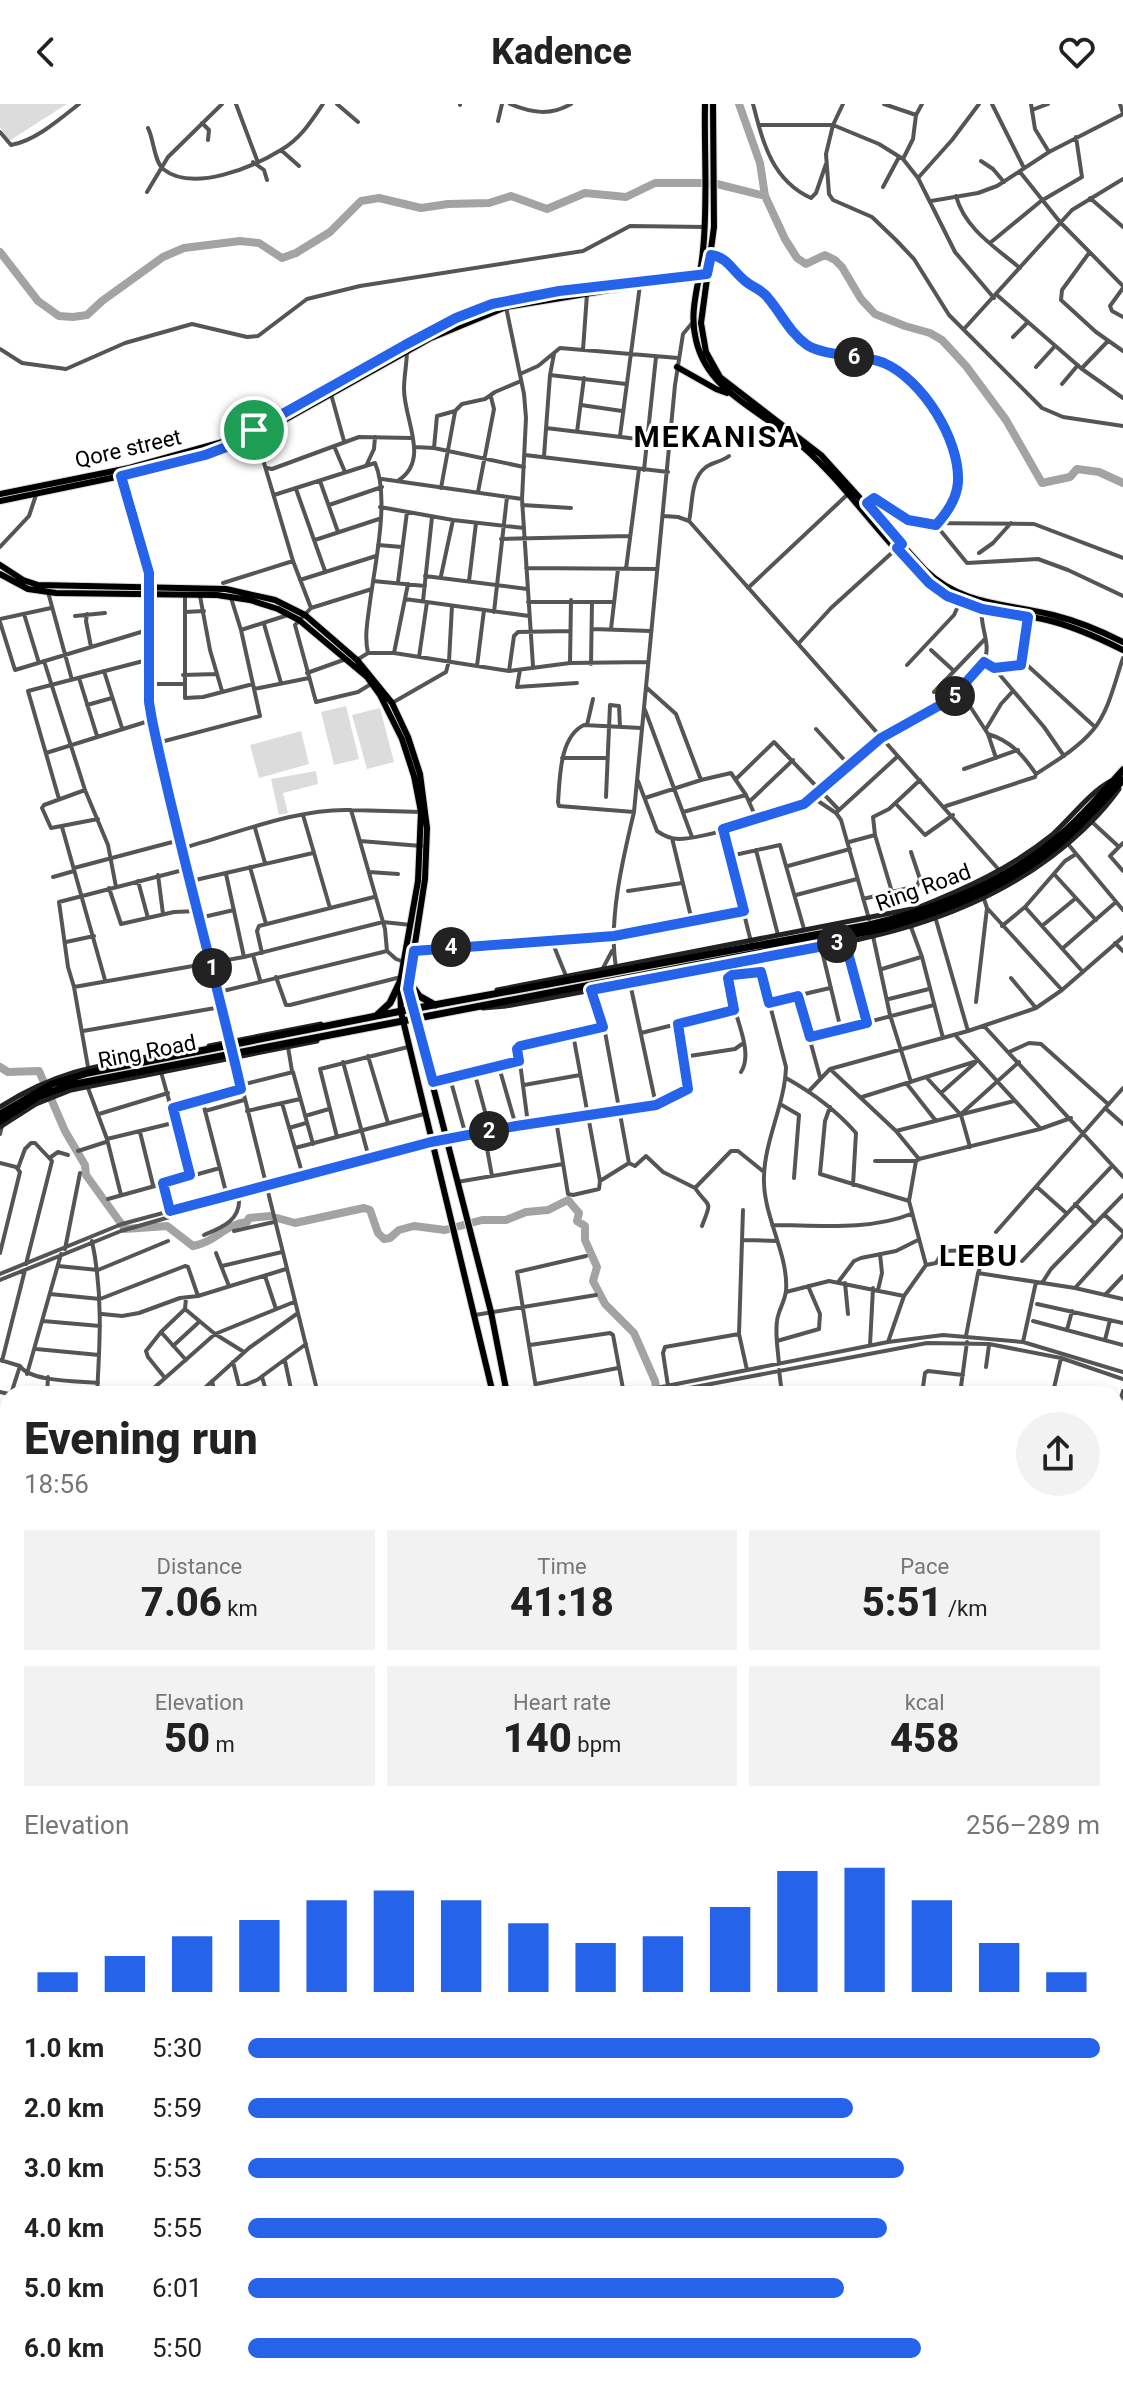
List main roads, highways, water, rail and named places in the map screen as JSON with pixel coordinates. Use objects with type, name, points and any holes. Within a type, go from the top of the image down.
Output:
[{"type":"highway","name":"Ring Road","points":[[335,1029],[403,1022],[881,929],[927,917],[976,897],[1048,853],[1121,783],[1123,770]]},
{"type":"highway","name":"Ring Road","points":[[0,1114],[53,1087],[335,1029],[412,1009],[854,928],[922,912],[973,891],[1044,848],[1121,783]]},
{"type":"highway","points":[[372,1019],[390,1003],[403,980],[419,996],[437,1006]]},
{"type":"highway","name":"Ring Road","points":[[1,1124],[37,1094]]},
{"type":"main road","points":[[705,104],[702,337],[706,352],[720,377],[817,452],[867,503],[929,583],[960,602],[1071,627],[1123,650]]},
{"type":"main road","points":[[713,104],[715,200],[711,255],[695,297],[693,322],[705,366],[730,394],[792,438],[932,577],[967,598],[1053,615],[1123,642]]},
{"type":"main road","points":[[684,276],[696,271],[701,263]]},
{"type":"main road","name":"Qore street","points":[[0,494],[192,452],[255,433],[406,348],[506,304],[624,282],[703,276]]},
{"type":"main road","name":"Qore street","points":[[506,304],[703,276]]},
{"type":"main road","points":[[677,281],[682,282],[695,297]]},
{"type":"main road","name":"Qore street","points":[[0,501],[205,455],[331,394],[406,348]]},
{"type":"main road","points":[[677,367],[730,394]]},
{"type":"main road","points":[[0,565],[23,580],[38,585],[185,596],[230,596],[268,605],[302,618],[372,684],[392,717],[414,776],[424,828],[404,962],[401,1012],[491,1386]]},
{"type":"main road","points":[[0,574],[28,589],[48,592],[236,591],[275,600],[357,660],[392,703],[408,737],[420,774],[424,828],[425,879],[414,951],[403,980],[433,1082],[491,1312],[505,1386]]},
{"type":"waterway","points":[[739,104],[760,163],[765,196],[797,258],[806,264],[825,255],[835,260],[875,314],[942,340],[966,366],[1006,420],[1042,483],[1070,477],[1077,469],[1099,472],[1123,483]]},
{"type":"waterway","points":[[0,252],[38,301],[59,316],[73,317],[87,315],[163,257],[184,248],[240,241],[259,243],[282,258],[296,253],[330,232],[361,201],[379,198],[421,208],[489,203],[511,196],[547,209],[585,193],[626,197],[655,183],[713,183],[765,196]]},
{"type":"waterway","points":[[0,1067],[8,1072],[39,1071],[65,1131],[85,1165],[86,1175],[125,1229],[167,1226],[193,1246],[247,1222],[249,1218],[271,1216]]},
{"type":"waterway","points":[[277,1218],[295,1223],[364,1208],[370,1210],[378,1233],[384,1239],[414,1226],[445,1230],[482,1220],[506,1220],[526,1212],[548,1210],[568,1200],[579,1213],[577,1221],[585,1226],[585,1240],[597,1267],[593,1281],[605,1304],[634,1333],[656,1386]]},
{"type":"district","name":"MEKANISA","points":[[717,437]]},
{"type":"district","name":"LEBU","points":[[979,1256]]}]
